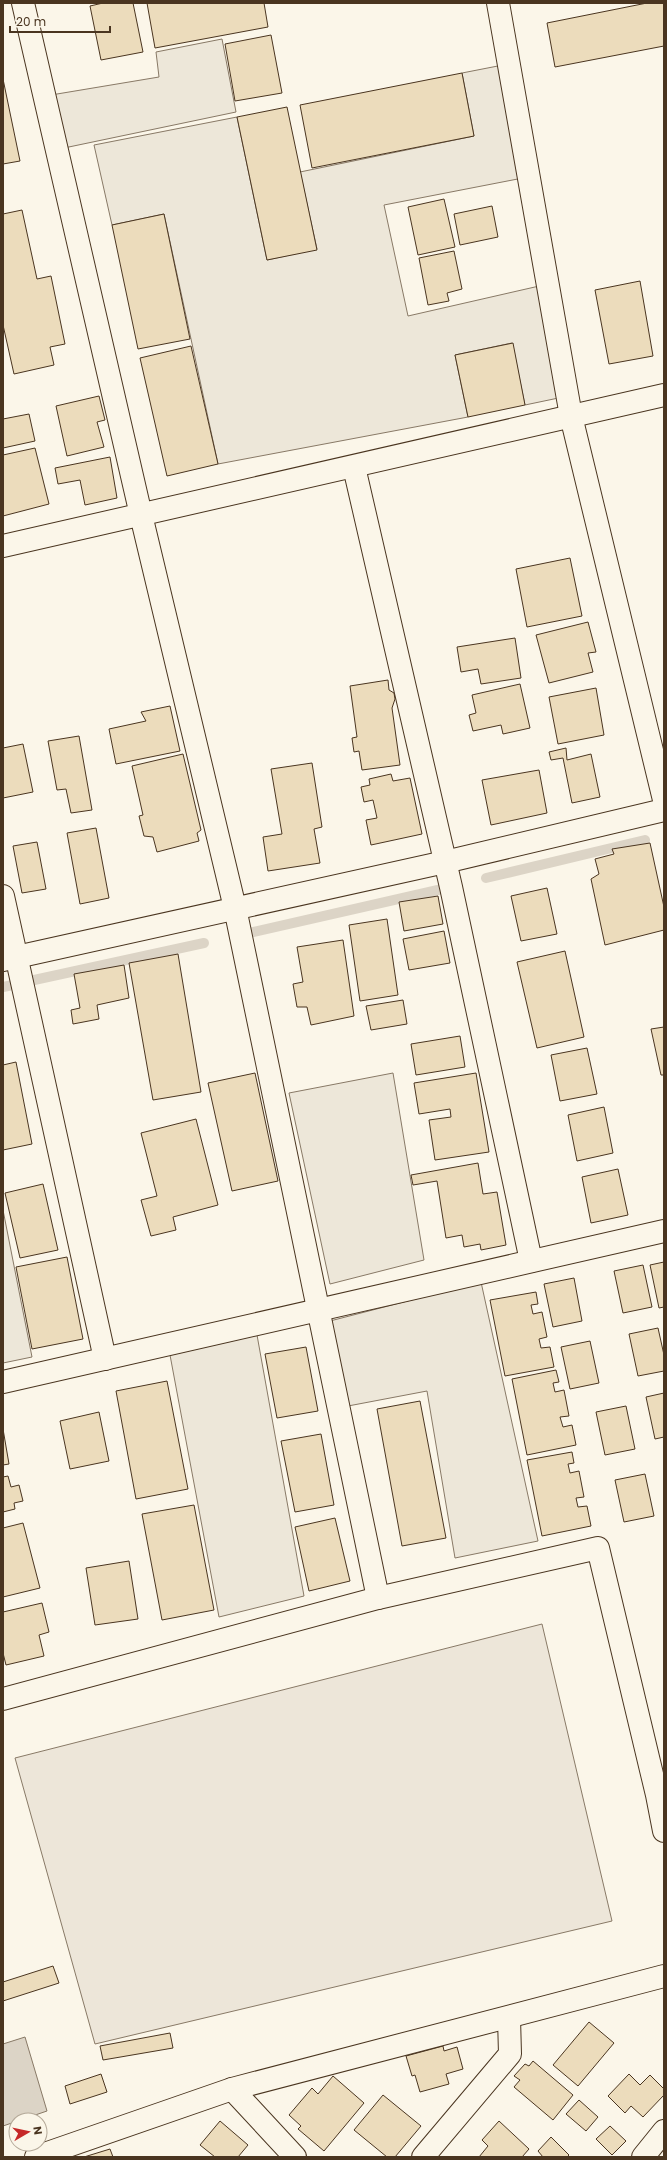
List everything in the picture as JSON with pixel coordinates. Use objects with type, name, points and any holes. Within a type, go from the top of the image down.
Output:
[{"type":"street","points":[[23,3],[141,515],[235,908],[317,1311],[378,1598]]},
{"type":"street","points":[[498,3],[571,416],[664,800]]},
{"type":"street","points":[[3,546],[664,395]]},
{"type":"street","points":[[354,467],[444,862],[531,1261]]},
{"type":"street","points":[[10,959],[444,862],[664,810]]},
{"type":"street","points":[[3,896],[10,959],[104,1359]]},
{"type":"street","points":[[3,1382],[664,1231]]},
{"type":"street","points":[[3,1699],[378,1598],[598,1548],[664,1831]]},
{"type":"street","points":[[36,2157],[232,2089],[478,2024],[509,2018],[664,1976]]},
{"type":"street","points":[[423,2157],[510,2054],[509,2018]]},
{"type":"street","points":[[232,2089],[294,2157]]},
{"type":"street","points":[[643,2157],[664,2131]]},
{"type":"shaded area","points":[[222,39],[236,112],[64,148],[51,95],[159,77],[156,52]]},
{"type":"shaded area","points":[[508,64],[528,177],[384,205],[408,316],[548,284],[568,396],[525,405],[512,343],[455,355],[468,417],[218,464],[164,214],[112,225],[94,145],[237,117],[267,260],[317,249],[300,172],[474,136],[462,73]]},
{"type":"shaded area","points":[[393,1073],[424,1260],[330,1284],[289,1093]]},
{"type":"shaded area","points":[[3,1210],[32,1357],[3,1363]]},
{"type":"shaded area","points":[[481,1282],[538,1541],[455,1558],[427,1391],[348,1406],[330,1321]]},
{"type":"shaded area","points":[[257,1335],[304,1596],[219,1617],[170,1355]]},
{"type":"shaded area","points":[[542,1624],[612,1921],[95,2044],[15,1758]]},
{"type":"shaded area","points":[[25,2037],[47,2111],[8,2112],[8,2124],[3,2126],[3,2044]]},
{"type":"building","points":[[103,3],[133,3],[143,52],[101,60],[90,6]]},
{"type":"building","points":[[147,3],[264,3],[268,27],[155,48]]},
{"type":"building","points":[[647,3],[664,3],[664,46],[555,67],[547,23]]},
{"type":"building","points":[[271,35],[282,93],[235,101],[225,44]]},
{"type":"building","points":[[462,73],[474,136],[312,168],[300,105]]},
{"type":"building","points":[[3,79],[20,161],[3,164]]},
{"type":"building","points":[[287,107],[317,250],[267,260],[237,117]]},
{"type":"building","points":[[444,199],[455,247],[418,255],[408,207]]},
{"type":"building","points":[[492,206],[498,237],[460,245],[454,214]]},
{"type":"building","points":[[22,210],[37,279],[51,276],[65,344],[50,347],[54,365],[14,374],[3,325],[3,214]]},
{"type":"building","points":[[164,214],[190,339],[138,349],[112,225]]},
{"type":"building","points":[[454,251],[462,289],[447,293],[449,301],[428,305],[419,258]]},
{"type":"building","points":[[640,281],[653,356],[609,364],[595,290]]},
{"type":"building","points":[[513,343],[525,405],[468,417],[455,355]]},
{"type":"building","points":[[191,346],[218,464],[167,476],[140,358]]},
{"type":"building","points":[[99,396],[105,420],[97,422],[104,447],[67,456],[56,406]]},
{"type":"building","points":[[29,414],[35,441],[3,448],[3,419]]},
{"type":"building","points":[[35,448],[49,504],[3,516],[3,455]]},
{"type":"building","points":[[110,457],[117,498],[85,505],[80,480],[58,484],[55,468]]},
{"type":"building","points":[[570,558],[582,616],[527,627],[516,569]]},
{"type":"building","points":[[588,622],[596,652],[588,653],[593,672],[549,683],[536,635]]},
{"type":"building","points":[[515,638],[521,678],[481,684],[478,669],[461,672],[457,647]]},
{"type":"building","points":[[388,680],[389,690],[394,693],[395,699],[392,708],[400,765],[362,770],[359,751],[354,752],[352,738],[357,737],[350,686]]},
{"type":"building","points":[[520,684],[530,728],[503,734],[501,725],[473,731],[469,715],[476,713],[472,695]]},
{"type":"building","points":[[596,688],[604,735],[558,744],[549,697]]},
{"type":"building","points":[[170,706],[180,751],[116,764],[109,729],[146,721],[141,712]]},
{"type":"building","points":[[79,736],[92,810],[71,813],[66,789],[57,790],[48,741]]},
{"type":"building","points":[[23,744],[33,792],[3,798],[3,748]]},
{"type":"building","points":[[566,748],[567,760],[591,754],[600,797],[572,803],[563,758],[551,760],[549,752]]},
{"type":"building","points":[[183,754],[201,830],[197,833],[199,841],[157,852],[153,837],[144,836],[139,816],[143,815],[132,766]]},
{"type":"building","points":[[312,763],[322,827],[314,829],[320,863],[268,871],[263,837],[282,834],[271,769]]},
{"type":"building","points":[[539,770],[547,813],[491,825],[482,780]]},
{"type":"building","points":[[391,774],[393,781],[410,778],[422,834],[371,845],[366,820],[377,818],[373,800],[364,802],[361,787],[370,785],[369,779]]},
{"type":"building","points":[[96,828],[109,898],[80,904],[67,833]]},
{"type":"building","points":[[37,842],[46,889],[22,893],[13,846]]},
{"type":"building","points":[[650,843],[664,907],[664,930],[605,945],[591,879],[599,874],[595,859],[614,854],[612,849]]},
{"type":"building","points":[[547,888],[557,934],[521,941],[511,896]]},
{"type":"building","points":[[438,896],[443,924],[404,931],[399,902]]},
{"type":"building","points":[[387,919],[398,995],[360,1001],[349,925]]},
{"type":"building","points":[[444,931],[450,963],[409,970],[403,939]]},
{"type":"building","points":[[343,940],[354,1016],[311,1025],[307,1007],[297,1007],[293,984],[303,982],[297,947]]},
{"type":"building","points":[[565,951],[584,1037],[537,1048],[517,962]]},
{"type":"building","points":[[178,954],[201,1092],[153,1100],[129,963]]},
{"type":"building","points":[[124,965],[129,998],[97,1005],[99,1019],[73,1024],[71,1010],[80,1008],[74,974]]},
{"type":"building","points":[[403,1000],[407,1024],[371,1030],[366,1006]]},
{"type":"building","points":[[664,1027],[664,1075],[661,1075],[651,1029]]},
{"type":"building","points":[[460,1036],[465,1067],[416,1075],[411,1044]]},
{"type":"building","points":[[587,1048],[597,1094],[560,1101],[551,1055]]},
{"type":"building","points":[[16,1062],[32,1144],[3,1150],[3,1065]]},
{"type":"building","points":[[255,1073],[278,1181],[232,1191],[208,1083]]},
{"type":"building","points":[[476,1073],[489,1152],[435,1160],[429,1120],[451,1117],[450,1109],[419,1114],[414,1083]]},
{"type":"building","points":[[604,1107],[613,1153],[577,1161],[568,1115]]},
{"type":"building","points":[[196,1119],[218,1205],[173,1217],[176,1230],[151,1236],[141,1200],[157,1196],[141,1133]]},
{"type":"building","points":[[478,1163],[483,1194],[497,1192],[506,1245],[481,1250],[480,1244],[464,1247],[462,1235],[446,1238],[437,1181],[413,1185],[411,1175]]},
{"type":"building","points":[[618,1169],[628,1215],[591,1223],[582,1177]]},
{"type":"building","points":[[43,1184],[58,1250],[20,1258],[5,1193]]},
{"type":"building","points":[[67,1257],[83,1339],[32,1349],[16,1267]]},
{"type":"building","points":[[664,1262],[664,1307],[659,1308],[650,1265]]},
{"type":"building","points":[[643,1265],[652,1307],[623,1313],[614,1271]]},
{"type":"building","points":[[574,1278],[582,1321],[553,1327],[544,1284]]},
{"type":"building","points":[[536,1292],[538,1304],[531,1305],[533,1314],[542,1312],[547,1337],[539,1339],[541,1348],[550,1347],[554,1367],[505,1376],[490,1300]]},
{"type":"building","points":[[658,1328],[664,1355],[664,1371],[638,1376],[629,1334]]},
{"type":"building","points":[[590,1341],[599,1383],[570,1389],[561,1347]]},
{"type":"building","points":[[306,1347],[318,1411],[277,1418],[265,1354]]},
{"type":"building","points":[[556,1370],[559,1382],[553,1383],[555,1392],[564,1390],[569,1416],[560,1417],[563,1427],[572,1425],[576,1445],[527,1455],[512,1379]]},
{"type":"building","points":[[167,1381],[188,1489],[136,1499],[116,1391]]},
{"type":"building","points":[[664,1393],[664,1437],[655,1439],[646,1397]]},
{"type":"building","points":[[420,1401],[446,1538],[402,1546],[377,1409]]},
{"type":"building","points":[[626,1406],[635,1449],[605,1455],[596,1412]]},
{"type":"building","points":[[99,1412],[109,1461],[70,1469],[60,1421]]},
{"type":"building","points":[[3,1429],[9,1464],[3,1465]]},
{"type":"building","points":[[321,1434],[334,1505],[295,1512],[281,1441]]},
{"type":"building","points":[[572,1452],[574,1463],[568,1464],[570,1473],[579,1471],[584,1497],[576,1498],[578,1507],[587,1506],[591,1526],[542,1536],[527,1460]]},
{"type":"building","points":[[645,1474],[654,1516],[624,1522],[615,1480]]},
{"type":"building","points":[[8,1476],[11,1487],[19,1485],[23,1501],[14,1503],[15,1509],[3,1512],[3,1477]]},
{"type":"building","points":[[194,1505],[214,1610],[162,1620],[142,1514]]},
{"type":"building","points":[[335,1518],[350,1581],[309,1591],[295,1527]]},
{"type":"building","points":[[23,1523],[40,1588],[3,1597],[3,1528]]},
{"type":"building","points":[[129,1561],[138,1619],[95,1625],[86,1568]]},
{"type":"building","points":[[42,1603],[49,1632],[39,1635],[44,1656],[6,1665],[3,1653],[3,1612]]},
{"type":"building","points":[[53,1966],[59,1983],[3,2001],[3,1982]]},
{"type":"building","points":[[589,2022],[614,2043],[578,2086],[553,2065]]},
{"type":"building","points":[[170,2033],[173,2048],[103,2060],[100,2046]]},
{"type":"building","points":[[443,2046],[444,2051],[457,2047],[463,2069],[446,2074],[449,2084],[420,2092],[415,2075],[412,2076],[406,2056]]},
{"type":"building","points":[[533,2061],[573,2095],[553,2120],[514,2087],[520,2080],[514,2076],[525,2064],[529,2066]]},
{"type":"building","points":[[101,2074],[107,2092],[70,2104],[65,2086]]},
{"type":"building","points":[[629,2074],[640,2085],[650,2075],[664,2089],[664,2095],[643,2117],[631,2106],[625,2113],[608,2096]]},
{"type":"building","points":[[333,2076],[364,2103],[324,2151],[298,2129],[301,2126],[289,2115],[312,2088],[318,2094]]},
{"type":"building","points":[[383,2095],[421,2126],[395,2157],[387,2157],[354,2130]]},
{"type":"building","points":[[579,2100],[598,2117],[586,2131],[566,2114]]},
{"type":"building","points":[[220,2121],[248,2145],[238,2157],[215,2157],[200,2145]]},
{"type":"building","points":[[499,2121],[529,2149],[522,2157],[479,2157],[488,2146],[482,2140]]},
{"type":"building","points":[[610,2126],[626,2141],[612,2155],[596,2139]]},
{"type":"building","points":[[551,2137],[569,2155],[567,2157],[543,2157],[538,2151]]},
{"type":"building","points":[[110,2149],[113,2157],[84,2157]]},
{"type":"waterway","points":[[486,878],[645,840]]},
{"type":"waterway","points":[[249,933],[451,887]]},
{"type":"waterway","points":[[25,982],[204,943]]},
{"type":"waterway","points":[[3,987],[13,985]]}]
